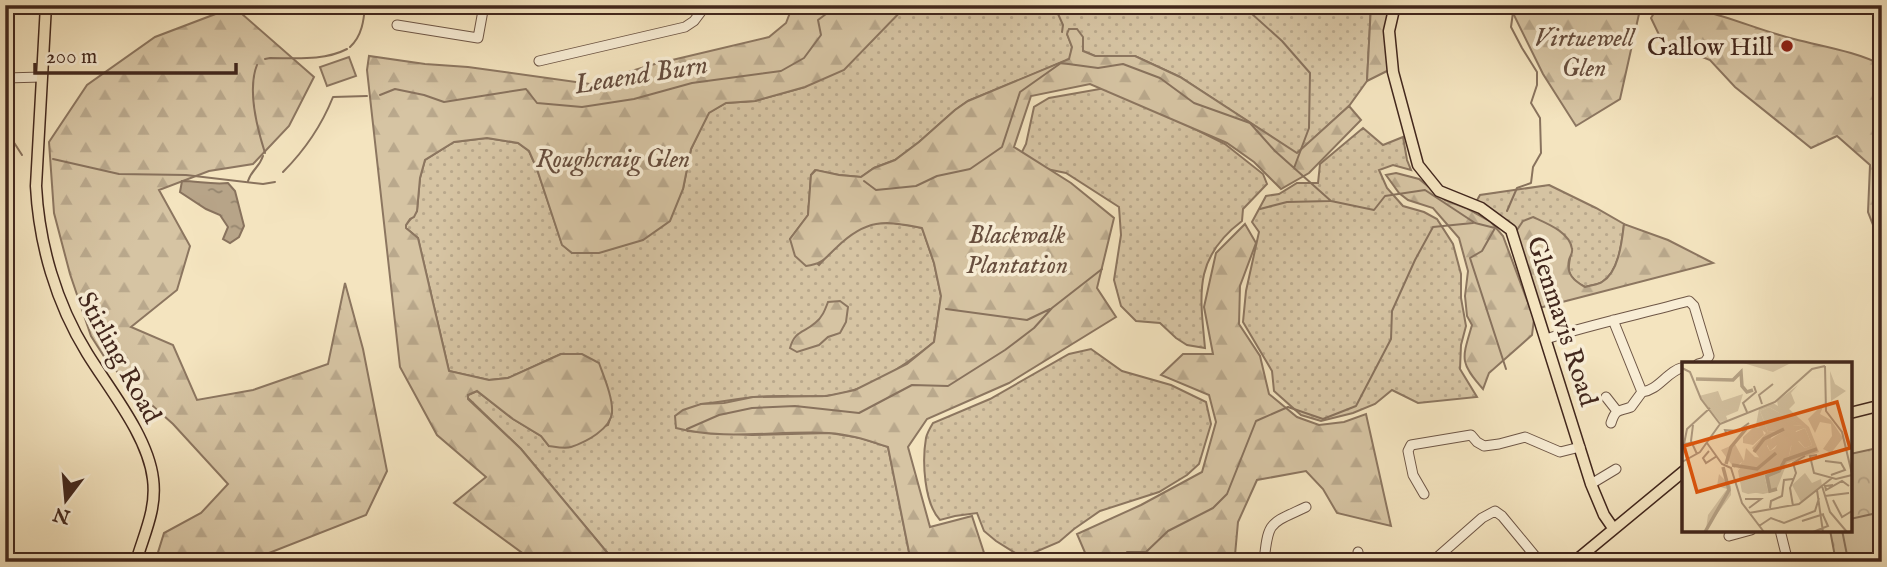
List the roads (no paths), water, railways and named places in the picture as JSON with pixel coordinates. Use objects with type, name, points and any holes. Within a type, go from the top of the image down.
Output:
[{"type":"main road","name":"Stirling Road","points":[[46,5],[36,186],[37,212],[49,268],[75,332],[127,415],[143,446],[153,478],[154,500],[136,562]]},
{"type":"main road","name":"Glenmavis Road","points":[[1395,5],[1389,31],[1393,72],[1418,164],[1439,191],[1481,208],[1511,230],[1591,484],[1604,515],[1613,528]]},
{"type":"main road","points":[[1852,412],[1882,405]]},
{"type":"main road","points":[[1574,562],[1682,473]]},
{"type":"street","points":[[397,25],[478,38],[484,5]]},
{"type":"street","points":[[539,61],[685,27],[694,21],[706,5]]},
{"type":"street","points":[[731,5],[737,5]]},
{"type":"street","points":[[555,57],[558,70]]},
{"type":"street","points":[[5,78],[42,77]]},
{"type":"street","points":[[1546,339],[1689,301],[1692,302],[1709,356],[1705,362]]},
{"type":"street","points":[[1613,320],[1642,392]]},
{"type":"street","points":[[1611,424],[1617,411],[1631,407],[1642,392],[1651,390],[1674,369],[1682,367]]},
{"type":"street","points":[[1606,397],[1617,411]]},
{"type":"street","points":[[1424,494],[1413,475],[1408,451],[1411,445],[1471,435],[1484,446],[1525,437],[1560,452],[1580,447]]},
{"type":"street","points":[[1591,484],[1616,470]]},
{"type":"street","points":[[1264,562],[1268,532],[1272,525],[1306,507]]},
{"type":"street","points":[[1432,562],[1482,518],[1495,511],[1540,562]]},
{"type":"street","points":[[1729,536],[1744,532]]},
{"type":"street","points":[[1780,532],[1788,562]]},
{"type":"water","points":[[182,181],[228,183],[235,191],[244,226],[239,237],[230,243],[223,239],[228,227],[220,215],[180,192]]},
{"type":"waterway","name":"Leaend Burn","points":[[6,61],[13,5]]},
{"type":"waterway","points":[[350,47],[360,33],[365,5]]},
{"type":"waterway","name":"Leaend Burn","points":[[380,95],[395,89],[444,102],[526,89],[537,103],[582,107],[634,99],[692,83],[781,71],[804,58],[821,35],[818,20],[838,5]]},
{"type":"waterway","points":[[1054,5],[1063,25],[1062,32]]},
{"type":"waterway","points":[[1242,5],[1282,41],[1310,73],[1309,128],[1294,168]]},
{"type":"waterway","points":[[1507,211],[1517,188],[1531,183],[1533,167],[1541,153],[1540,118],[1531,103],[1537,85],[1537,72],[1511,27],[1514,5]]},
{"type":"waterway","points":[[265,59],[319,57],[347,49]]},
{"type":"waterway","points":[[864,181],[876,190],[916,186],[937,176],[970,169],[1002,147],[1020,92],[1061,63],[1098,68],[1123,64],[1160,78],[1194,103],[1250,123],[1275,151],[1331,201],[1374,210],[1385,196],[1425,190],[1475,223],[1495,228],[1482,251],[1470,258],[1506,369]]},
{"type":"waterway","points":[[257,65],[253,97],[265,153]]},
{"type":"waterway","name":"Leaend Burn","points":[[8,84],[13,141]]},
{"type":"waterway","name":"Leaend Burn","points":[[283,172],[312,138],[333,97],[367,96]]},
{"type":"waterway","name":"Leaend Burn","points":[[5,140],[13,141],[22,155]]},
{"type":"waterway","points":[[248,181],[263,156]]},
{"type":"waterway","name":"Leaend Burn","points":[[53,159],[119,174],[186,175],[263,184],[275,182]]},
{"type":"waterway","points":[[1260,209],[1287,202],[1330,201]]},
{"type":"waterway","points":[[1127,552],[1146,552],[1168,531],[1213,508],[1227,494],[1256,421],[1288,407],[1323,419],[1356,406],[1391,339],[1392,311],[1433,227],[1473,223]]},
{"type":"waterway","points":[[687,429],[719,415],[752,408],[795,406],[859,413],[912,385],[948,386],[1034,328],[1052,308],[1102,269]]},
{"type":"waterway","points":[[946,309],[1027,320],[1050,309]]},
{"type":"place","name":"Gallow Hill","points":[[1787,46]]},
{"type":"park label","name":"Virtuewell Glen","points":[[1584,52]]},
{"type":"park label","name":"Roughcraig Glen","points":[[613,158]]},
{"type":"park label","name":"Blackwalk Plantation","points":[[1017,249]]}]
